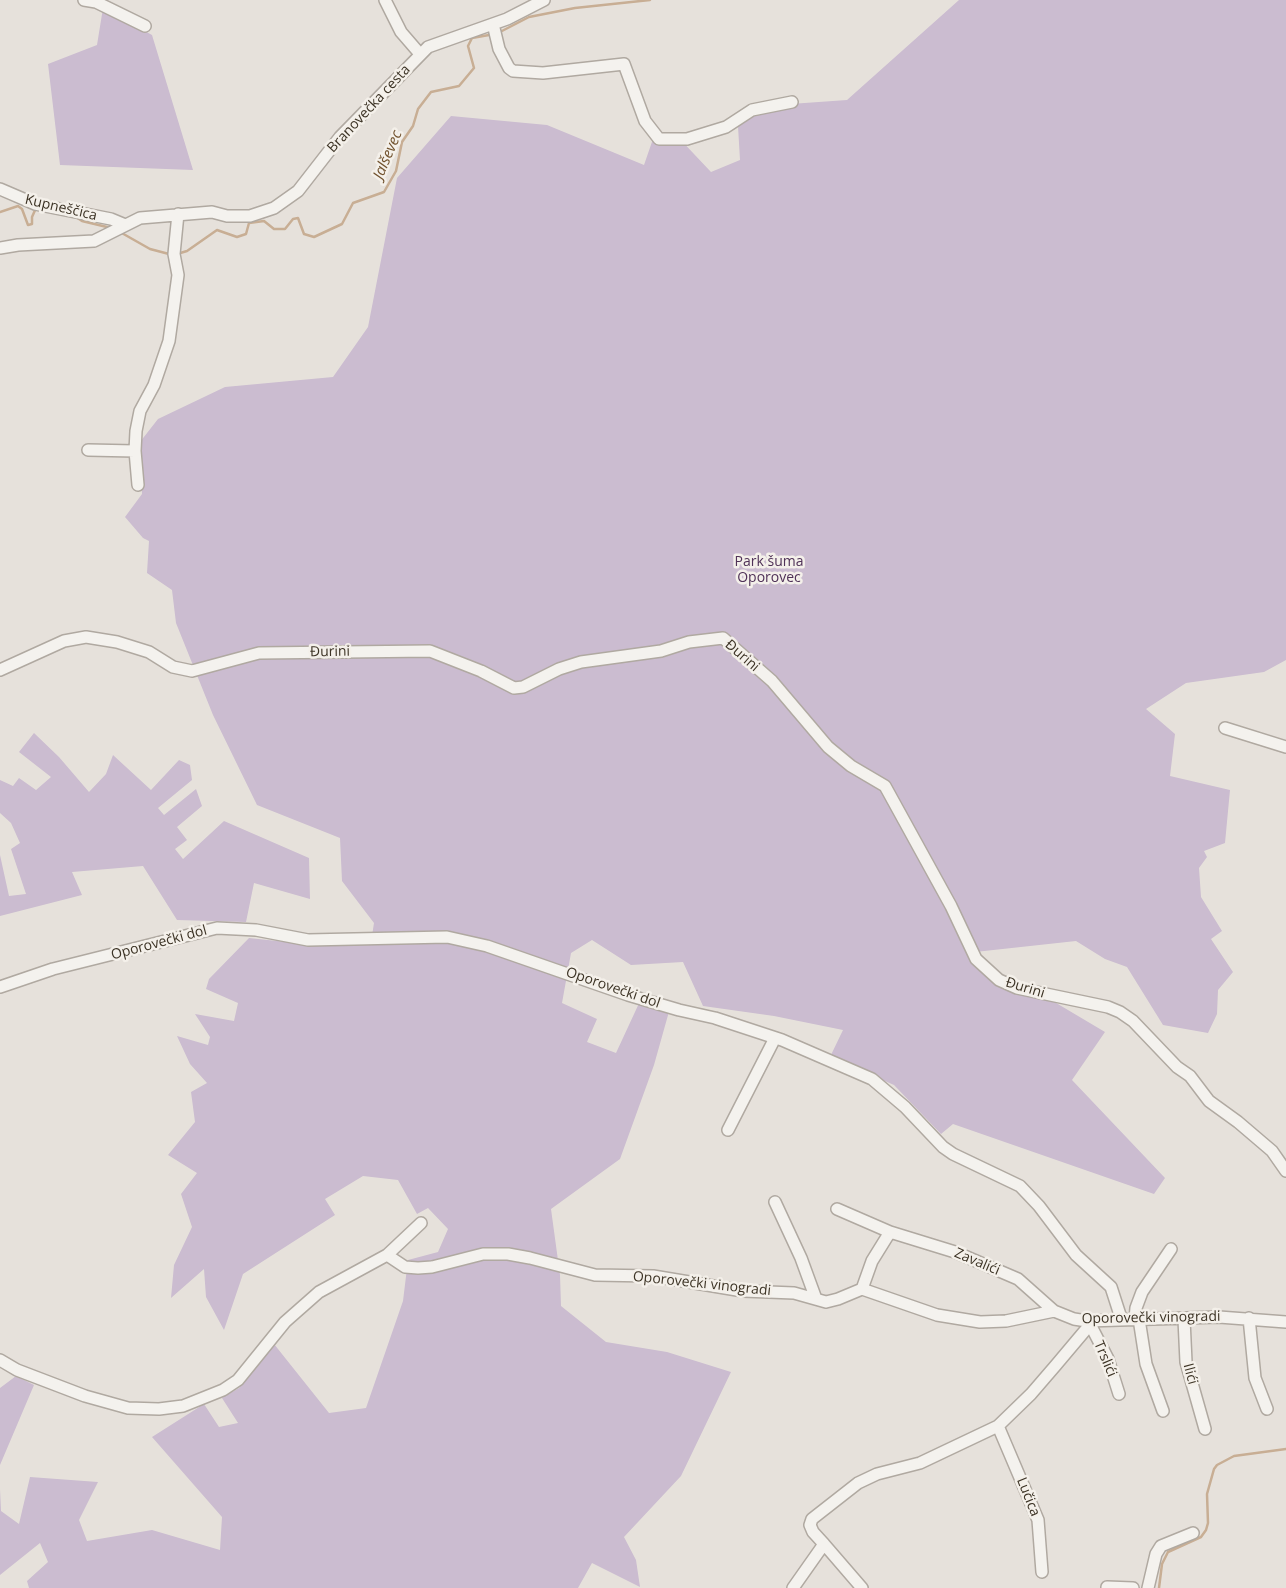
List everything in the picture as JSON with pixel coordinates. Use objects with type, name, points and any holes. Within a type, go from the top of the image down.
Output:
[{"type":"street","points":[[84,0],[96,2],[145,26]]},
{"type":"street","points":[[384,0],[401,32],[420,54]]},
{"type":"street","name":"Branovečka cesta","points":[[0,248],[18,245],[94,242],[140,218],[212,212],[227,216],[250,216],[274,208],[298,192],[340,137],[420,54],[439,42],[493,24],[544,0]]},
{"type":"street","points":[[493,24],[499,49],[509,68],[513,71],[543,73],[624,64],[645,121],[658,139],[687,139],[726,127],[752,110],[792,102]]},
{"type":"street","name":"Kupneščica","points":[[0,189],[35,204],[111,219],[119,228]]},
{"type":"street","points":[[138,486],[135,451],[140,411],[154,385],[169,341],[178,275],[174,254],[178,214]]},
{"type":"street","points":[[88,450],[135,451]]},
{"type":"street","name":"Đurini","points":[[0,670],[64,641],[86,637],[117,642],[149,652],[173,667],[192,671],[259,653],[430,651],[481,671],[514,688],[523,687],[559,669],[581,662],[661,652],[689,642],[723,638],[772,682],[828,747],[851,766],[885,786],[944,892],[976,959],[999,980],[1017,988],[1108,1007],[1120,1012],[1133,1021],[1177,1067],[1190,1076],[1209,1102],[1238,1122],[1272,1151],[1286,1171]]},
{"type":"street","points":[[1225,728],[1286,747]]},
{"type":"street","name":"Oporovečki dol","points":[[0,987],[54,970],[217,928],[249,929],[308,940],[447,937],[487,946],[628,995],[715,1018],[775,1038],[872,1079],[905,1107],[952,1154],[1020,1186],[1039,1206],[1076,1255],[1111,1287],[1121,1318]]},
{"type":"street","points":[[728,1130],[775,1038]]},
{"type":"street","points":[[775,1202],[801,1258],[816,1299]]},
{"type":"street","name":"Zavalići","points":[[837,1209],[890,1232],[955,1252],[1018,1279],[1054,1311]]},
{"type":"street","points":[[0,1360],[17,1370],[86,1396],[128,1408],[159,1409],[183,1406],[223,1390],[238,1380],[285,1322],[319,1292],[387,1255],[421,1223]]},
{"type":"street","points":[[890,1232],[872,1260],[862,1290],[937,1315],[980,1322],[1006,1321],[1054,1311]]},
{"type":"street","points":[[1163,1410],[1146,1364],[1136,1308],[1142,1292],[1171,1249]]},
{"type":"street","name":"Oporovečki vinogradi","points":[[387,1255],[405,1267],[418,1268],[432,1267],[483,1254],[508,1254],[595,1275],[652,1276],[734,1290],[794,1293],[831,1301],[862,1290]]},
{"type":"street","name":"Oporovečki vinogradi","points":[[1054,1311],[1088,1324],[1121,1318],[1249,1318],[1286,1322]]},
{"type":"street","points":[[1249,1318],[1255,1378],[1267,1408]]},
{"type":"street","name":"Ilići","points":[[1184,1319],[1186,1362],[1205,1429]]},
{"type":"street","points":[[862,1588],[812,1532],[810,1525],[812,1519],[858,1483],[892,1469],[920,1463],[998,1426],[1031,1394],[1088,1324]]},
{"type":"street","name":"Trslići","points":[[1088,1324],[1108,1359],[1119,1394]]},
{"type":"street","name":"Lučica","points":[[998,1426],[1038,1520],[1042,1572]]},
{"type":"street","points":[[1146,1588],[1151,1582],[1156,1554],[1161,1546],[1193,1534]]},
{"type":"street","points":[[793,1588],[824,1544]]},
{"type":"street","points":[[1107,1587],[1133,1588]]},
{"type":"green space","name":"Park šuma Oporovec","points":[[959,0],[1286,0],[1286,660],[1264,672],[1186,683],[1146,709],[1175,734],[1170,776],[1230,790],[1225,843],[1204,851],[1207,857],[1199,868],[1201,897],[1222,931],[1211,939],[1233,972],[1218,990],[1217,1014],[1208,1033],[1163,1025],[1127,967],[1105,959],[1076,941],[975,952],[997,974],[1041,994],[1105,1032],[1072,1080],[1165,1178],[1154,1194],[953,1124],[941,1134],[894,1085],[830,1057],[843,1030],[774,1016],[703,1006],[683,962],[631,965],[592,940],[571,953],[562,1003],[597,1019],[587,1042],[616,1053],[641,999],[670,1008],[654,1065],[620,1159],[551,1209],[560,1275],[561,1306],[606,1342],[667,1352],[731,1372],[681,1476],[624,1537],[636,1560],[640,1587],[592,1563],[578,1588],[29,1588],[27,1581],[48,1562],[40,1543],[0,1575],[0,1489],[1,1511],[19,1524],[30,1477],[98,1482],[79,1520],[87,1541],[152,1530],[220,1550],[222,1517],[152,1437],[204,1404],[219,1427],[238,1423],[222,1398],[239,1388],[274,1344],[329,1413],[366,1408],[403,1301],[408,1260],[438,1252],[448,1229],[428,1208],[417,1214],[398,1180],[363,1176],[325,1199],[335,1215],[243,1274],[224,1330],[206,1297],[204,1269],[171,1298],[174,1265],[192,1227],[181,1194],[197,1173],[168,1155],[195,1122],[191,1092],[207,1083],[190,1064],[177,1036],[208,1045],[210,1037],[195,1014],[234,1021],[238,1003],[206,989],[209,979],[249,938],[305,944],[371,942],[374,923],[342,881],[340,838],[257,805],[213,715],[176,623],[172,590],[147,573],[149,541],[143,538],[125,517],[142,494],[140,442],[158,419],[225,387],[333,377],[368,327],[397,178],[451,116],[547,125],[644,165],[654,136],[677,136],[711,172],[740,160],[738,126],[762,106],[847,100]]},
{"type":"green space","points":[[103,8],[152,35],[193,170],[60,165],[48,64],[97,45]]},
{"type":"green space","points":[[34,733],[59,757],[89,792],[106,774],[113,755],[151,790],[179,760],[190,765],[192,780],[158,808],[164,815],[196,789],[202,806],[177,827],[187,840],[175,849],[183,859],[224,821],[309,858],[310,899],[254,883],[246,922],[177,920],[143,866],[72,872],[82,895],[0,916],[0,855],[9,896],[26,894],[11,849],[20,843],[11,823],[0,813],[0,780],[13,786],[19,778],[36,790],[51,777],[19,752]]},
{"type":"green space","points":[[16,1376],[34,1385],[0,1465],[0,1388]]},
{"type":"waterway","name":"Jalševec","points":[[500,32],[529,17],[575,8],[650,0]]},
{"type":"waterway","name":"Jalševec","points":[[177,254],[187,251],[217,230],[237,237],[246,234],[249,223],[264,221],[274,229],[285,229],[293,219],[298,218],[304,234],[314,237],[342,224],[353,203],[384,192],[396,171],[402,142],[413,126],[418,109],[431,92],[459,86],[474,68],[468,46],[472,38],[489,35]]},
{"type":"waterway","name":"Jalševec","points":[[0,212],[18,206],[22,209],[28,225],[32,224],[32,217],[36,208]]},
{"type":"waterway","name":"Jalševec","points":[[76,217],[82,221],[111,228]]},
{"type":"waterway","name":"Jalševec","points":[[120,232],[150,249],[169,254]]},
{"type":"waterway","points":[[1159,1588],[1162,1564],[1168,1552],[1201,1537],[1206,1530],[1208,1523],[1207,1494],[1214,1469],[1217,1465],[1234,1456],[1286,1449]]}]
